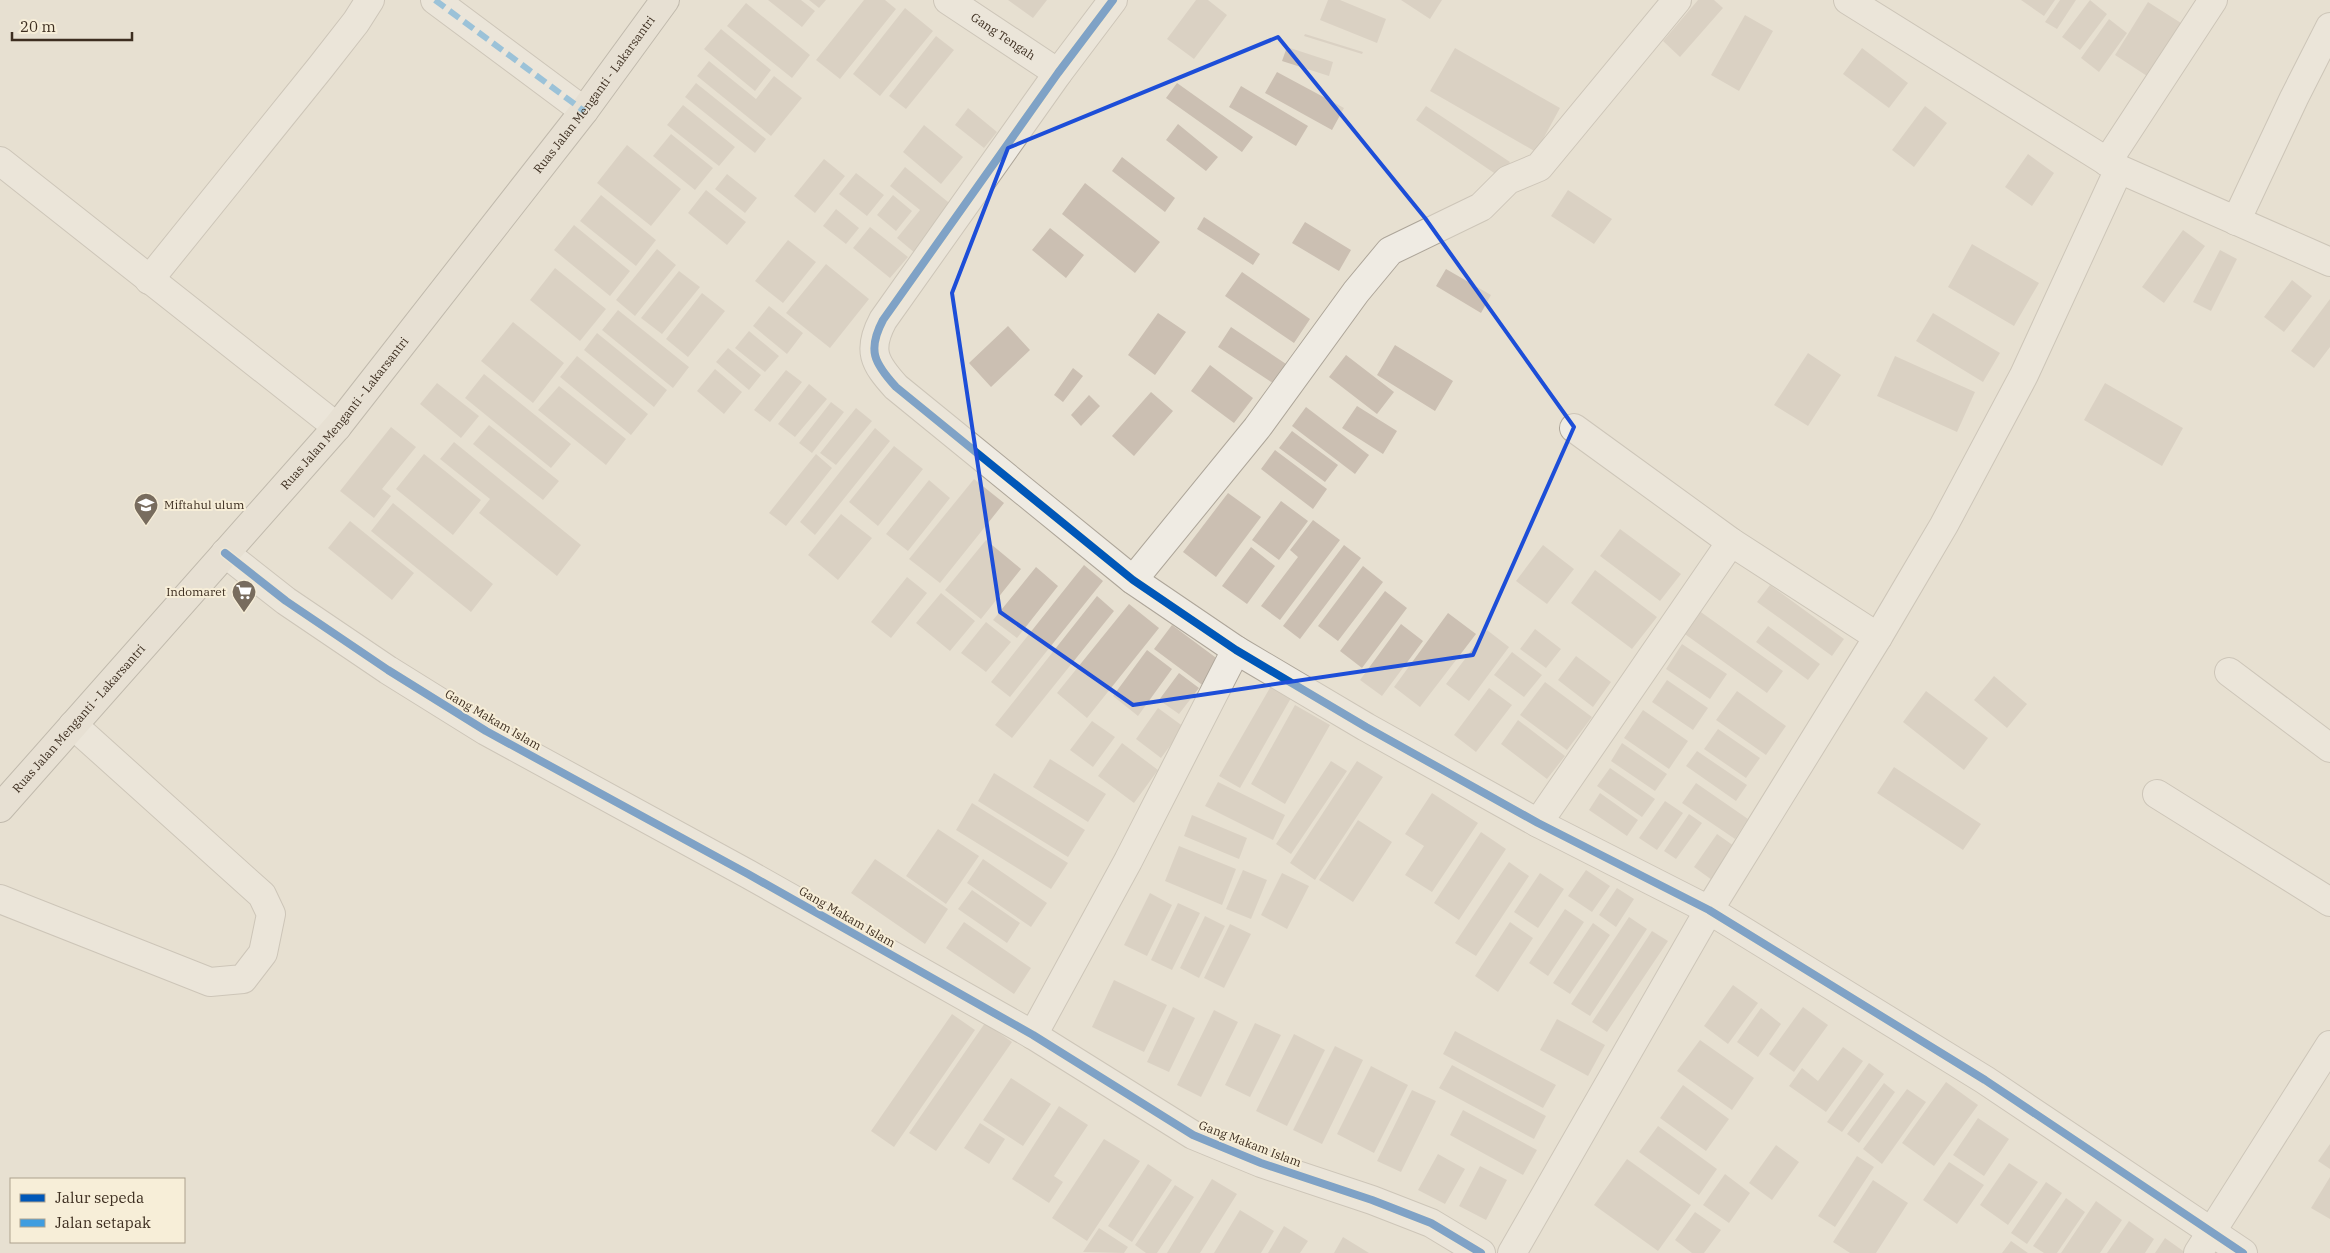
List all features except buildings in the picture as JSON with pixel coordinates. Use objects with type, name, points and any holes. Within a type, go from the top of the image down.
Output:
[{"type":"main road","name":"Ruas Jalan Menganti - Lakarsantri","points":[[0,808],[337,427],[584,111],[665,0]]},
{"type":"street","points":[[149,280],[314,76],[356,22],[370,0]]},
{"type":"street","points":[[435,0],[584,111]]},
{"type":"street","name":"Gang Tengah","points":[[948,0],[1058,73]]},
{"type":"street","points":[[1113,0],[1058,73],[883,320],[874,336],[874,352],[880,370],[896,387],[1133,580],[1236,650],[1366,727],[1538,824],[1709,910],[1985,1080],[2206,1242],[2243,1253]]},
{"type":"street","points":[[1133,580],[1257,428],[1356,292],[1390,251],[1481,207],[1508,180],[1539,167],[1677,0]]},
{"type":"street","points":[[1848,0],[2113,165],[2330,262]]},
{"type":"street","points":[[1512,1253],[1709,910],[1878,637],[1944,525],[2024,375],[2113,165],[2213,0]]},
{"type":"street","points":[[2236,221],[2330,27]]},
{"type":"street","points":[[0,162],[337,427]]},
{"type":"street","points":[[1574,428],[1732,542],[1878,637]]},
{"type":"street","points":[[1538,824],[1732,542]]},
{"type":"street","name":"Gang Makam Islam","points":[[225,553],[294,606],[388,670],[486,731],[748,874],[1033,1035],[1193,1135],[1261,1163],[1372,1200],[1431,1223],[1481,1253]]},
{"type":"street","points":[[1033,1035],[1128,861],[1236,650]]},
{"type":"street","points":[[2229,672],[2330,748]]},
{"type":"street","points":[[0,899],[210,982],[243,979],[263,953],[272,914],[262,895],[73,725]]},
{"type":"street","points":[[2157,794],[2330,902]]},
{"type":"street","points":[[2206,1242],[2330,1045]]},
{"type":"highlighted area","points":[[1278,37],[1425,218],[1574,427],[1473,655],[1133,705],[1000,612],[952,293],[1008,148]]},
{"type":"marked path","points":[[435,0],[584,111]]},
{"type":"cycle path","points":[[1113,0],[1058,73],[883,320],[875,340],[875,356],[882,371],[896,387],[1133,580],[1236,650],[1366,727],[1538,823],[1709,910],[1985,1080],[2243,1253]]},
{"type":"cycle path","points":[[225,553],[286,601],[388,670],[486,731],[748,874],[1033,1035],[1193,1135],[1261,1163],[1372,1200],[1431,1223],[1481,1253]]},
{"type":"place","name":"Miftahul ulum","points":[[146,526]]},
{"type":"place","name":"Indomaret","points":[[244,613]]}]
